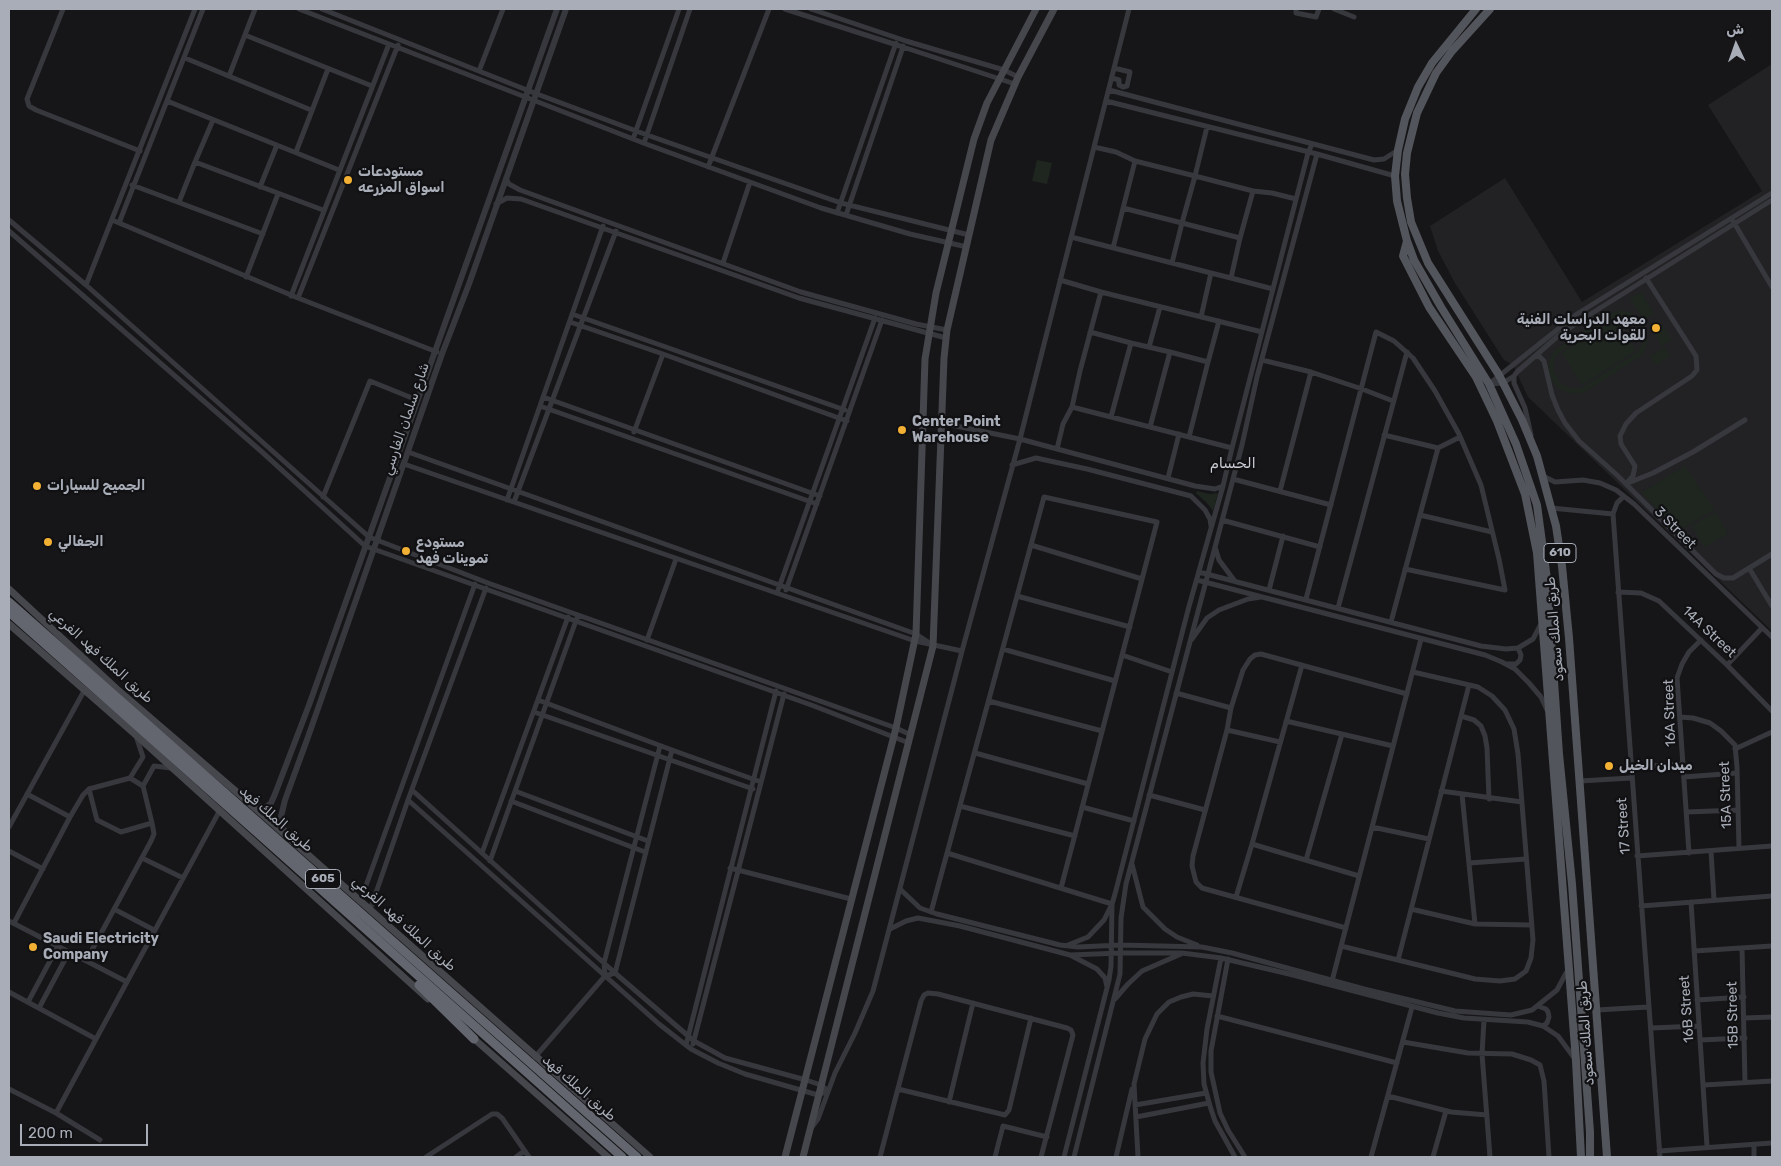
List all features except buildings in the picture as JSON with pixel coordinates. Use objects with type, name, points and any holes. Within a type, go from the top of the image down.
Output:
[{"type":"highway","name":"طريق الملك فهد","points":[[9,602],[637,1157]]},
{"type":"highway","name":"طريق الملك فهد","points":[[9,612],[622,1157]]},
{"type":"highway","points":[[359,925],[474,1039]]},
{"type":"highway","points":[[555,1086],[645,1157]]},
{"type":"main road","points":[[785,1157],[896,728],[915,638],[925,359],[936,293],[974,139],[987,103],[1036,9]]},
{"type":"main road","points":[[803,1157],[933,646],[946,330],[991,140],[1018,76],[1054,9]]},
{"type":"main road","name":"طريق الملك سعود","points":[[1476,9],[1432,63],[1418,87],[1404,119],[1395,176],[1397,201],[1414,260],[1489,384],[1516,444],[1536,504],[1543,541],[1547,579],[1559,754],[1572,884],[1590,1132],[1590,1157]]},
{"type":"main road","name":"طريق الملك سعود","points":[[1490,9],[1452,51],[1436,73],[1425,94],[1417,113],[1407,153],[1405,174],[1407,198],[1411,222],[1428,263],[1499,375],[1522,420],[1542,476],[1560,550],[1580,781],[1607,1157]]},
{"type":"main road","points":[[1407,241],[1403,256],[1429,307],[1476,377],[1512,459],[1525,494],[1537,554],[1576,1061],[1581,1157]]},
{"type":"main road","name":"طريق الملك فهد الفرعي","points":[[9,589],[119,691],[246,800],[650,1157]]},
{"type":"main road","points":[[9,624],[220,810],[427,998],[608,1157]]},
{"type":"street","points":[[63,9],[27,99],[29,106],[140,151]]},
{"type":"street","points":[[86,285],[195,9]]},
{"type":"street","points":[[120,223],[203,9]]},
{"type":"street","points":[[229,76],[255,9]]},
{"type":"street","points":[[299,9],[633,139],[837,213],[910,234],[967,247]]},
{"type":"street","points":[[325,9],[537,94],[712,158],[841,203],[969,235]]},
{"type":"street","points":[[479,71],[503,9]]},
{"type":"street","name":"شارع سلمان الفارسي","points":[[275,794],[556,9]]},
{"type":"street","name":"شارع سلمان الفارسي","points":[[288,838],[280,821],[285,800],[566,9]]},
{"type":"street","points":[[633,139],[679,9]]},
{"type":"street","points":[[644,143],[690,9]]},
{"type":"street","points":[[708,167],[769,9]]},
{"type":"street","points":[[785,9],[1015,84]]},
{"type":"street","points":[[812,9],[1018,76]]},
{"type":"street","points":[[810,1130],[818,1119],[873,991],[1020,439],[1129,9]]},
{"type":"street","points":[[1296,9],[1296,12],[1316,17],[1319,9]]},
{"type":"street","points":[[1334,9],[1354,17]]},
{"type":"street","points":[[1467,19],[1469,9]]},
{"type":"street","points":[[245,35],[372,86]]},
{"type":"street","points":[[837,213],[898,38]]},
{"type":"street","points":[[298,298],[400,40]]},
{"type":"street","points":[[846,215],[902,47],[906,41]]},
{"type":"street","points":[[291,296],[389,44]]},
{"type":"street","points":[[185,58],[311,110]]},
{"type":"street","points":[[1114,68],[1130,72],[1127,86],[1123,87],[1119,85],[1121,70]]},
{"type":"street","points":[[296,152],[328,69]]},
{"type":"street","points":[[1112,78],[1119,80]]},
{"type":"street","points":[[1109,90],[1374,160],[1384,159],[1398,150]]},
{"type":"street","points":[[1117,104],[1120,93]]},
{"type":"street","points":[[167,101],[339,170]]},
{"type":"street","points":[[1106,101],[1317,154],[1395,176]]},
{"type":"street","points":[[179,202],[213,120]]},
{"type":"street","points":[[1172,263],[1208,127]]},
{"type":"street","points":[[1068,946],[1088,937],[1104,920],[1112,904],[1196,580],[1223,486],[1308,152],[1312,144]]},
{"type":"street","points":[[260,187],[277,145]]},
{"type":"street","points":[[1094,147],[1116,152],[1135,161],[1253,192],[1272,193],[1296,199]]},
{"type":"street","points":[[1074,1157],[1120,974],[1122,900],[1317,154]]},
{"type":"street","points":[[1112,248],[1135,161]]},
{"type":"street","points":[[195,162],[323,210]]},
{"type":"street","points":[[506,178],[509,184],[520,190],[605,221],[801,292],[884,315],[946,338]]},
{"type":"street","points":[[723,263],[750,182]]},
{"type":"street","points":[[127,183],[263,234]]},
{"type":"street","points":[[1230,278],[1253,192]]},
{"type":"street","points":[[1489,384],[1578,314],[1772,193]]},
{"type":"street","points":[[246,277],[278,194]]},
{"type":"street","points":[[496,205],[507,198],[514,198],[799,298],[882,321],[929,331],[946,330]]},
{"type":"street","points":[[1489,384],[1503,383],[1514,376],[1533,357],[1578,322],[1772,200]]},
{"type":"street","points":[[1123,208],[1240,238]]},
{"type":"street","points":[[1732,218],[1772,288]]},
{"type":"street","points":[[9,220],[86,285],[368,537],[488,583],[896,728],[910,739]]},
{"type":"street","points":[[112,220],[291,296],[442,354]]},
{"type":"street","points":[[507,500],[605,221]]},
{"type":"street","points":[[514,502],[619,226]]},
{"type":"street","points":[[9,231],[262,452],[365,546],[893,737],[910,739]]},
{"type":"street","points":[[1071,237],[1273,289]]},
{"type":"street","points":[[1200,317],[1211,273]]},
{"type":"street","points":[[1626,484],[1633,476],[1635,466],[1621,444],[1620,436],[1626,424],[1636,413],[1692,376],[1697,370],[1696,356],[1646,278]]},
{"type":"street","points":[[1060,280],[1262,332]]},
{"type":"street","points":[[1057,449],[1064,424],[1072,407],[1101,292]]},
{"type":"street","points":[[1149,347],[1160,306]]},
{"type":"street","points":[[777,594],[877,313]]},
{"type":"street","points":[[572,314],[850,412]]},
{"type":"street","points":[[784,596],[884,315]]},
{"type":"street","points":[[1189,437],[1219,321]]},
{"type":"street","points":[[570,322],[656,351],[846,421]]},
{"type":"street","points":[[1090,332],[1208,362]]},
{"type":"street","points":[[1306,599],[1376,332],[1394,341],[1413,358],[1435,391],[1460,437],[1481,486],[1505,590],[1405,569]]},
{"type":"street","points":[[1111,417],[1131,343]]},
{"type":"street","points":[[656,351],[659,344]]},
{"type":"street","points":[[1150,427],[1170,352]]},
{"type":"street","points":[[1338,608],[1406,352]]},
{"type":"street","points":[[632,437],[663,354]]},
{"type":"street","points":[[1533,357],[1539,356],[1544,361],[1552,395],[1565,423],[1579,441],[1626,484],[1716,574],[1724,578],[1733,578],[1772,554]]},
{"type":"street","points":[[1262,360],[1311,372],[1394,401]]},
{"type":"street","points":[[1280,492],[1311,372]]},
{"type":"street","points":[[1514,376],[1514,383],[1530,424],[1532,446]]},
{"type":"street","points":[[323,497],[370,380],[417,400]]},
{"type":"street","points":[[543,397],[820,496]]},
{"type":"street","points":[[540,406],[817,504]]},
{"type":"street","points":[[1072,407],[1232,448]]},
{"type":"street","points":[[1626,484],[1653,473],[1693,452],[1745,420]]},
{"type":"street","points":[[941,423],[1020,439],[1207,488],[1215,489],[1223,486]]},
{"type":"street","points":[[1168,478],[1179,434]]},
{"type":"street","points":[[1384,435],[1438,448],[1460,437]]},
{"type":"street","points":[[1391,622],[1438,448]]},
{"type":"street","points":[[408,452],[780,585],[933,646],[962,651]]},
{"type":"street","points":[[1012,466],[1036,458],[1191,496],[1206,510],[1210,519],[1211,529]]},
{"type":"street","points":[[404,464],[777,594],[915,638]]},
{"type":"street","name":"3 Street","points":[[1542,476],[1555,482],[1582,480],[1600,483],[1616,490],[1772,638]]},
{"type":"street","points":[[1233,479],[1331,505]]},
{"type":"street","points":[[1551,508],[1613,514],[1617,504],[1624,496]]},
{"type":"street","points":[[931,912],[1044,497],[1157,522],[1061,888]]},
{"type":"street","points":[[1420,514],[1492,532]]},
{"type":"street","name":"17 Street","points":[[1613,514],[1660,1157]]},
{"type":"street","points":[[1222,520],[1320,547]]},
{"type":"street","points":[[1269,590],[1283,536]]},
{"type":"street","points":[[1031,545],[1142,579]]},
{"type":"street","points":[[1215,547],[1219,560],[1234,580]]},
{"type":"street","points":[[647,640],[676,558]]},
{"type":"street","points":[[1749,568],[1772,606]]},
{"type":"street","points":[[1199,572],[1481,646],[1506,649],[1518,648],[1533,639],[1538,632],[1542,620]]},
{"type":"street","points":[[360,902],[477,579]]},
{"type":"street","points":[[1196,580],[1264,596],[1485,655],[1515,669],[1541,697],[1548,712]]},
{"type":"street","points":[[370,910],[408,800],[488,583]]},
{"type":"street","name":"14A Street","points":[[1618,592],[1632,592],[1650,596],[1659,601],[1727,665],[1772,711]]},
{"type":"street","points":[[1017,596],[1130,627]]},
{"type":"street","points":[[1189,643],[1207,618],[1219,610],[1248,599],[1264,596]]},
{"type":"street","points":[[482,853],[570,612]]},
{"type":"street","points":[[490,861],[578,615]]},
{"type":"street","points":[[1727,665],[1762,628]]},
{"type":"street","points":[[1332,981],[1421,639]]},
{"type":"street","name":"16A Street","points":[[1690,852],[1678,678],[1682,664],[1689,652],[1701,640]]},
{"type":"street","points":[[1507,664],[1516,664],[1520,660],[1521,655],[1518,648]]},
{"type":"street","points":[[1003,649],[1115,681]]},
{"type":"street","points":[[1346,928],[1202,888],[1196,882],[1192,866],[1193,856],[1227,730],[1231,708],[1243,670],[1255,655],[1262,654],[1407,694]]},
{"type":"street","points":[[1122,655],[1172,672]]},
{"type":"street","points":[[1236,897],[1302,665]]},
{"type":"street","points":[[1341,946],[1475,979],[1500,981],[1515,979],[1526,971],[1531,958],[1532,925],[1518,754],[1514,729],[1506,710],[1492,696],[1478,687],[1413,672]]},
{"type":"street","points":[[1398,960],[1469,685]]},
{"type":"street","points":[[686,1044],[777,686]]},
{"type":"street","points":[[691,1049],[785,689]]},
{"type":"street","points":[[9,827],[84,690]]},
{"type":"street","points":[[1176,693],[1231,708]]},
{"type":"street","points":[[538,700],[761,782]]},
{"type":"street","points":[[989,700],[1102,731]]},
{"type":"street","points":[[534,712],[759,791]]},
{"type":"street","points":[[1461,716],[1474,720],[1481,726],[1485,736],[1489,799]]},
{"type":"street","name":"15A Street","points":[[1680,717],[1693,718],[1710,723],[1735,745],[1740,848]]},
{"type":"street","points":[[1286,721],[1393,746]]},
{"type":"street","points":[[1227,730],[1280,742]]},
{"type":"street","points":[[1735,749],[1772,732]]},
{"type":"street","points":[[1306,860],[1342,734]]},
{"type":"street","points":[[126,982],[11,922],[83,795],[89,789],[130,778],[143,757],[136,735]]},
{"type":"street","points":[[605,976],[604,963],[660,746]]},
{"type":"street","points":[[615,973],[672,750]]},
{"type":"street","points":[[975,753],[1088,784]]},
{"type":"street","points":[[1630,767],[1683,764]]},
{"type":"street","points":[[86,961],[154,834],[143,786],[154,766],[171,768]]},
{"type":"street","points":[[1684,778],[1737,774]]},
{"type":"street","points":[[130,778],[143,786]]},
{"type":"street","points":[[1580,781],[1631,778]]},
{"type":"street","points":[[89,789],[97,820],[121,832],[152,823]]},
{"type":"street","points":[[412,790],[615,973],[694,1041],[725,1058],[806,1080],[821,1085],[828,1092]]},
{"type":"street","points":[[514,791],[648,841]]},
{"type":"street","points":[[1441,791],[1522,802]]},
{"type":"street","points":[[27,794],[70,817]]},
{"type":"street","points":[[275,794],[274,803],[276,807],[280,808],[285,800]]},
{"type":"street","points":[[246,800],[265,808],[275,794]]},
{"type":"street","points":[[1462,794],[1475,924]]},
{"type":"street","points":[[1149,795],[1205,810]]},
{"type":"street","points":[[408,800],[659,1024],[691,1049],[718,1063],[746,1074],[818,1095],[828,1092]]},
{"type":"street","points":[[511,801],[646,852]]},
{"type":"street","points":[[960,806],[1075,836]]},
{"type":"street","points":[[1082,807],[1134,821]]},
{"type":"street","points":[[56,1113],[220,810]]},
{"type":"street","points":[[1687,812],[1738,810]]},
{"type":"street","points":[[1372,827],[1429,839]]},
{"type":"street","points":[[1252,844],[1359,876]]},
{"type":"street","points":[[1637,856],[1772,846]]},
{"type":"street","points":[[9,851],[43,868]]},
{"type":"street","points":[[1711,851],[1714,900]]},
{"type":"street","points":[[947,853],[1112,904]]},
{"type":"street","points":[[142,858],[182,878]]},
{"type":"street","points":[[1469,864],[1526,860]]},
{"type":"street","points":[[1132,862],[1143,907],[1165,929],[1177,937],[1202,947],[1251,958],[1332,981],[1455,1011],[1511,1015],[1532,1010],[1538,1006],[1557,990],[1566,974]]},
{"type":"street","points":[[730,868],[851,899]]},
{"type":"street","points":[[900,889],[920,908],[931,912],[1068,946],[1202,947]]},
{"type":"street","points":[[1641,906],[1772,896]]},
{"type":"street","name":"16B Street","points":[[1690,902],[1708,1146]]},
{"type":"street","points":[[1064,1157],[1107,989],[1111,953],[1112,904]]},
{"type":"street","points":[[114,909],[154,930]]},
{"type":"street","points":[[1411,909],[1475,924],[1532,925]]},
{"type":"street","points":[[890,929],[906,921],[918,918],[928,919],[1070,955],[1097,968],[1105,978],[1107,989]]},
{"type":"street","points":[[28,1002],[58,946]]},
{"type":"street","points":[[1694,951],[1772,946]]},
{"type":"street","name":"15B Street","points":[[1742,948],[1745,1082]]},
{"type":"street","points":[[39,1008],[69,952]]},
{"type":"street","points":[[1070,955],[1182,953],[1228,959],[1412,1007],[1464,1018],[1528,1022],[1543,1026],[1558,1036],[1576,1061]]},
{"type":"street","points":[[1113,1001],[1142,971],[1182,953]]},
{"type":"street","points":[[1221,958],[1202,1063],[1206,1093],[1215,1121],[1235,1157]]},
{"type":"street","points":[[1228,959],[1211,1051],[1211,1072],[1220,1112],[1228,1130],[1245,1157]]},
{"type":"street","points":[[535,1057],[605,976],[615,973]]},
{"type":"street","points":[[9,992],[96,1038]]},
{"type":"street","points":[[880,1157],[924,995],[928,993],[1031,1018],[1071,1030],[1073,1035],[1042,1157]]},
{"type":"street","points":[[1116,1157],[1145,1039],[1157,1014],[1169,1002],[1181,996],[1193,994],[1213,996]]},
{"type":"street","points":[[1698,1000],[1744,997]]},
{"type":"street","points":[[949,1102],[973,1003]]},
{"type":"street","points":[[1538,1006],[1546,1009],[1549,1017],[1547,1023],[1543,1026]]},
{"type":"street","points":[[1371,1157],[1412,1007]]},
{"type":"street","points":[[1597,1010],[1648,1007]]},
{"type":"street","points":[[1217,1016],[1397,1063]]},
{"type":"street","points":[[898,1089],[1005,1115],[1009,1110],[1031,1018]]},
{"type":"street","points":[[1744,1018],[1772,1018]]},
{"type":"street","points":[[1484,1020],[1482,1054],[1490,1157]]},
{"type":"street","points":[[1651,1028],[1699,1026]]},
{"type":"street","points":[[1700,1040],[1745,1038]]},
{"type":"street","points":[[1402,1042],[1444,1050],[1482,1054],[1512,1054],[1540,1065],[1544,1081],[1549,1157]]},
{"type":"street","points":[[1704,1085],[1772,1081]]},
{"type":"street","points":[[1134,1084],[1138,1157]]},
{"type":"street","points":[[9,1089],[56,1113],[100,1140]]},
{"type":"street","points":[[1127,1110],[1135,1106],[1206,1093]]},
{"type":"street","points":[[1388,1096],[1446,1111],[1487,1115]]},
{"type":"street","points":[[1136,1117],[1209,1103]]},
{"type":"street","points":[[1433,1157],[1446,1111]]},
{"type":"street","points":[[426,1157],[492,1114],[497,1114],[502,1118],[528,1157]]},
{"type":"street","points":[[995,1157],[1003,1126],[1047,1137]]},
{"type":"street","points":[[1659,1151],[1708,1146],[1772,1143]]},
{"type":"street","points":[[1754,1144],[1754,1157]]},
{"type":"street","points":[[516,1157],[524,1151]]},
{"type":"shaded area","name":"معهد الدراسات الفنية للقوات البحرية","points":[[1772,64],[1772,631],[1528,397],[1513,365],[1504,360],[1455,283],[1438,251],[1430,226],[1505,178],[1582,302],[1762,191],[1708,105]]},
{"type":"shaded area","points":[[1037,160],[1052,163],[1047,184],[1032,181]]},
{"type":"shaded area","points":[[1641,292],[1654,313],[1644,320],[1630,299]]},
{"type":"shaded area","points":[[1616,311],[1627,311],[1638,317],[1645,325],[1648,340],[1643,355],[1585,392],[1573,394],[1559,389],[1549,375],[1548,367],[1552,354],[1557,348]],"holes":[[[1618,315],[1626,316],[1641,327],[1643,340],[1639,351],[1583,387],[1574,389],[1562,385],[1554,373],[1553,367],[1556,356]]]},
{"type":"shaded area","points":[[1615,319],[1636,351],[1582,385],[1562,353]]},
{"type":"shaded area","points":[[1662,325],[1672,339],[1662,346],[1653,331]]},
{"type":"shaded area","points":[[1664,347],[1670,356],[1656,365],[1650,357]]},
{"type":"shaded area","points":[[1685,466],[1715,510],[1679,530],[1641,493]]},
{"type":"shaded area","points":[[1197,491],[1209,494],[1218,493],[1213,511],[1196,493]]},
{"type":"shaded area","points":[[1716,512],[1728,534],[1704,547],[1692,525]]},
{"type":"place","name":"مستودعات اسواق المزرعه","points":[[348,180]]},
{"type":"place","name":"معهد الدراسات الفنية للقوات البحرية","points":[[1656,328]]},
{"type":"place","name":"Center Point Warehouse","points":[[902,430]]},
{"type":"place","name":"الجميح للسيارات","points":[[37,486]]},
{"type":"place","name":"الجفالي","points":[[48,542]]},
{"type":"place","name":"مستودع تموينات فهد","points":[[406,551]]},
{"type":"place","name":"ميدان الخيل","points":[[1609,766]]},
{"type":"place","name":"Saudi Electricity Company","points":[[33,947]]},
{"type":"district","name":"الحسام","points":[[1233,464]]}]
